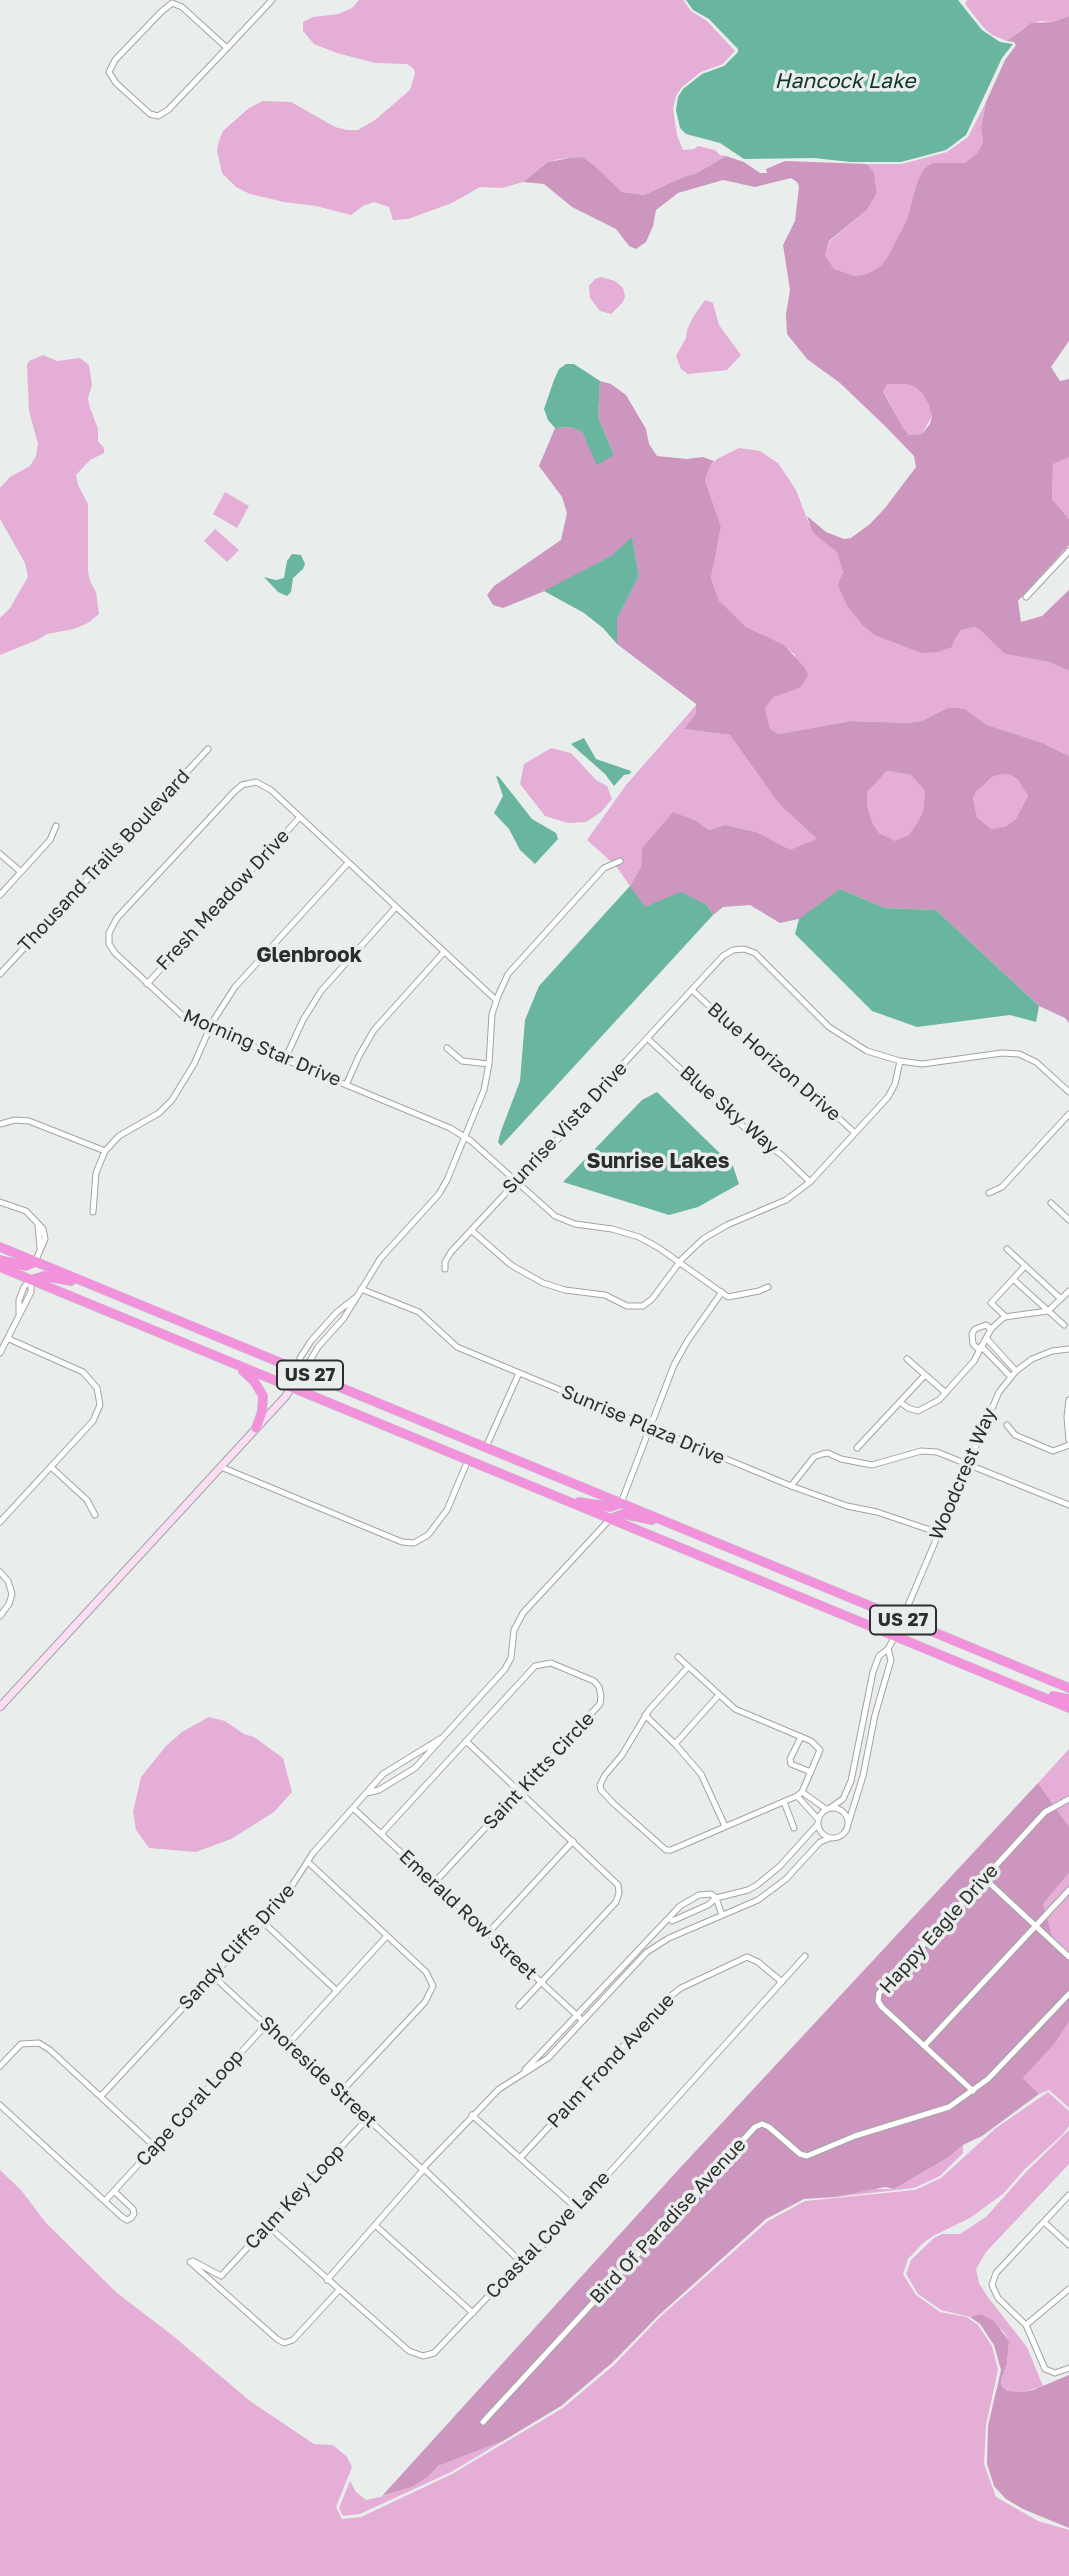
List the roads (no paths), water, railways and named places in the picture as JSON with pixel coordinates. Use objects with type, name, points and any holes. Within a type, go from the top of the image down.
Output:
[{"type":"highway","name":"US 27","points":[[0,1247],[1069,1688]]},
{"type":"highway","points":[[0,1260],[26,1266],[35,1262]]},
{"type":"highway","name":"US 27","points":[[0,1267],[1069,1708]]},
{"type":"highway","points":[[31,1280],[44,1276],[90,1285]]},
{"type":"highway","points":[[237,1365],[254,1381],[263,1396],[262,1412],[256,1428]]},
{"type":"highway","points":[[561,1499],[610,1507],[621,1503]]},
{"type":"highway","points":[[610,1519],[623,1514],[671,1524]]},
{"type":"highway","points":[[1030,1692],[1069,1699]]},
{"type":"main road","points":[[0,1707],[256,1428],[292,1387],[300,1371]]},
{"type":"street","points":[[227,48],[182,7],[172,4],[115,60],[108,72],[116,83],[150,114],[158,117],[168,110],[227,48],[272,0]]},
{"type":"street","points":[[1026,597],[1069,551]]},
{"type":"street","name":"Thousand Trails Boulevard","points":[[0,974],[208,749]]},
{"type":"street","name":"Morning Star Drive","points":[[496,1000],[268,787],[251,779],[234,792],[117,918],[105,941],[182,1016],[439,1123],[465,1137],[561,1219],[581,1226],[612,1229],[653,1244],[722,1292]]},
{"type":"street","name":"Fresh Meadow Drive","points":[[147,984],[300,817]]},
{"type":"street","points":[[0,895],[50,840],[56,826]]},
{"type":"street","points":[[0,854],[21,872]]},
{"type":"street","points":[[300,1371],[344,1318],[383,1255],[442,1189],[484,1090],[489,1064],[490,1025],[505,979],[520,959],[604,868],[620,861]]},
{"type":"street","points":[[93,1212],[96,1173],[105,1151],[123,1133],[162,1111],[183,1083],[225,1001],[246,974],[348,863]]},
{"type":"street","points":[[285,1059],[303,1020],[321,991],[396,907]]},
{"type":"street","name":"Sunrise Vista Drive","points":[[445,1269],[449,1255],[471,1230],[581,1116],[647,1038],[726,953],[737,949],[748,950],[841,1036],[867,1051],[900,1061]]},
{"type":"street","points":[[346,1085],[374,1030],[444,952]]},
{"type":"street","name":"Blue Horizon Drive","points":[[692,990],[786,1077],[855,1133]]},
{"type":"street","name":"Blue Sky Way","points":[[647,1038],[746,1129],[783,1156],[810,1181]]},
{"type":"street","points":[[447,1048],[462,1061],[489,1064]]},
{"type":"street","points":[[471,1230],[505,1261],[529,1276],[565,1290],[605,1295],[632,1307],[643,1306],[652,1299],[679,1263],[714,1231],[786,1200],[810,1181],[891,1093],[900,1061],[936,1063],[1002,1053],[1019,1054],[1041,1066],[1069,1092]]},
{"type":"street","points":[[989,1193],[1002,1187],[1069,1114]]},
{"type":"street","points":[[0,1124],[29,1121],[105,1151]]},
{"type":"street","points":[[0,1202],[21,1209],[43,1229],[45,1239],[35,1262]]},
{"type":"street","points":[[1051,1203],[1069,1220]]},
{"type":"street","points":[[1007,1249],[1061,1298]]},
{"type":"street","points":[[1006,1317],[991,1303],[1025,1266]]},
{"type":"street","points":[[1013,1279],[1065,1325]]},
{"type":"street","points":[[0,1353],[31,1291],[31,1280]]},
{"type":"street","points":[[621,1503],[681,1352],[722,1292],[728,1297],[768,1287]]},
{"type":"street","name":"Sunrise Plaza Drive","points":[[361,1289],[419,1312],[452,1344],[650,1429],[791,1486],[847,1506],[877,1512],[939,1533]]},
{"type":"street","points":[[900,1402],[918,1411],[928,1408],[946,1394],[974,1361],[991,1329],[1006,1317],[1050,1309],[1069,1291]]},
{"type":"street","points":[[300,1371],[299,1359],[311,1341],[337,1312],[355,1298]]},
{"type":"street","points":[[991,1329],[986,1325],[975,1329],[972,1334],[973,1344],[1011,1377]]},
{"type":"street","points":[[986,1338],[1016,1371]]},
{"type":"street","points":[[0,1522],[96,1416],[100,1405],[99,1392],[93,1382],[79,1370],[9,1339]]},
{"type":"street","name":"Woodcrest Way","points":[[828,1809],[844,1799],[848,1791],[873,1672],[879,1656],[888,1649],[895,1636],[992,1405],[1016,1371],[1043,1354],[1069,1349]]},
{"type":"street","points":[[907,1359],[946,1394]]},
{"type":"street","points":[[486,1447],[519,1373]]},
{"type":"street","points":[[857,1448],[925,1375]]},
{"type":"street","points":[[1069,1400],[1069,1440]]},
{"type":"street","points":[[1007,1426],[1016,1435],[1054,1451],[1069,1445]]},
{"type":"street","points":[[791,1486],[814,1457],[828,1453],[841,1459],[872,1465],[921,1451],[937,1452],[1069,1505]]},
{"type":"street","points":[[221,1467],[402,1542],[414,1543],[428,1535],[447,1510],[468,1460]]},
{"type":"street","points":[[51,1466],[87,1500],[95,1515]]},
{"type":"street","name":"Sandy Cliffs Drive","points":[[366,1793],[379,1790],[415,1768],[505,1669],[511,1658],[514,1630],[523,1613],[610,1519]]},
{"type":"street","points":[[0,1572],[8,1581],[12,1594],[9,1604],[0,1616]]},
{"type":"street","points":[[327,2280],[472,2115],[499,2089],[548,2058],[647,1952],[758,1900],[775,1888],[820,1842],[844,1834],[891,1660],[888,1649]]},
{"type":"street","points":[[678,1657],[735,1709],[800,1737],[820,1750],[800,1794],[666,1850],[601,1790],[601,1781],[622,1755],[645,1715],[688,1667]]},
{"type":"street","name":"Saint Kitts Circle","points":[[381,1834],[535,1666],[551,1663],[594,1681],[599,1687],[600,1704],[434,1883]]},
{"type":"street","points":[[675,1744],[718,1696]]},
{"type":"street","points":[[645,1715],[701,1774],[725,1826]]},
{"type":"street","points":[[861,1736],[871,1738]]},
{"type":"street","points":[[800,1737],[790,1759],[791,1763],[811,1772]]},
{"type":"street","name":"Sandy Cliffs Drive","points":[[101,2096],[263,1922],[289,1892],[313,1853],[383,1774],[440,1739]]},
{"type":"street","points":[[466,1741],[618,1885],[616,1902],[519,2006]]},
{"type":"street","points":[[397,1764],[404,1776]]},
{"type":"street","points":[[800,1794],[828,1809],[843,1812],[848,1824]]},
{"type":"street","points":[[800,1794],[818,1821],[821,1833],[830,1838]]},
{"type":"street","name":"Happy Eagle Drive","points":[[973,2091],[882,2007],[878,1995],[1045,1812],[1069,1799]]},
{"type":"street","points":[[784,1802],[794,1828]]},
{"type":"street","name":"Emerald Row Street","points":[[353,1808],[583,2021]]},
{"type":"street","points":[[671,1919],[708,1905],[716,1898],[748,1890],[765,1879],[780,1866],[828,1809]]},
{"type":"street","points":[[488,1933],[573,1841]]},
{"type":"street","points":[[308,1862],[426,1972],[433,1986],[425,2002],[340,2093]]},
{"type":"street","points":[[984,1878],[1069,1957]]},
{"type":"street","points":[[924,2046],[1069,1890]]},
{"type":"street","points":[[520,2075],[575,2015],[671,1919],[680,1906],[699,1895],[710,1894],[716,1898],[722,1915]]},
{"type":"street","points":[[671,1919],[681,1934]]},
{"type":"street","points":[[263,1922],[337,1991]]},
{"type":"street","points":[[288,2044],[386,1937]]},
{"type":"street","name":"Coastal Cove Lane","points":[[268,2226],[407,2349],[420,2355],[437,2351],[521,2262],[545,2243],[805,1956]]},
{"type":"street","name":"Palm Frond Avenue","points":[[520,2158],[668,1998],[681,1988],[747,1957],[758,1962],[782,1982]]},
{"type":"street","name":"Shoreside Street","points":[[213,1976],[521,2262]]},
{"type":"street","name":"Bird Of Paradise Avenue","points":[[483,2422],[757,2126],[768,2126],[800,2154],[807,2156],[855,2136],[948,2107],[988,2080],[1069,1994]]},
{"type":"street","name":"Cape Coral Loop","points":[[105,2201],[266,2025]]},
{"type":"street","points":[[0,2066],[20,2045],[39,2043],[50,2050],[155,2147]]},
{"type":"street","points":[[0,2105],[122,2217],[127,2220],[131,2218],[133,2210],[114,2191]]},
{"type":"street","points":[[472,2115],[576,2208]]},
{"type":"street","name":"Calm Key Loop","points":[[214,2284],[368,2118]]},
{"type":"street","points":[[1069,2195],[996,2273],[993,2281],[996,2295],[1026,2325],[1045,2369],[1055,2373],[1069,2368]]},
{"type":"street","points":[[1044,2222],[1069,2245]]},
{"type":"street","points":[[375,2225],[473,2313]]},
{"type":"street","points":[[221,2276],[191,2261],[190,2264],[284,2343],[293,2340],[339,2290]]},
{"type":"street","points":[[1026,2325],[1069,2290]]},
{"type":"street","points":[[495,2409],[502,2415]]},
{"type":"water","name":"Hancock Lake","points":[[686,0],[958,0],[982,30],[1000,42],[1013,44],[1002,58],[966,135],[946,150],[901,162],[851,162],[814,158],[744,159],[720,143],[686,134],[680,128],[676,110],[678,97],[683,89],[702,74],[724,66],[738,52],[709,19],[693,10]]},
{"type":"water","points":[[566,364],[574,364],[600,381],[598,417],[614,455],[597,465],[582,432],[571,427],[555,428],[544,409],[559,369]]},
{"type":"water","points":[[632,537],[639,576],[617,619],[617,644],[584,613],[544,591],[611,556]]},
{"type":"water","points":[[292,554],[301,555],[305,564],[293,578],[291,592],[287,596],[278,592],[264,577],[276,580],[284,578],[287,561]]},
{"type":"water","points":[[584,738],[596,759],[631,771],[630,774],[624,775],[614,786],[605,774],[571,744]]},
{"type":"water","points":[[496,776],[532,819],[556,833],[558,839],[535,864],[520,850],[509,829],[494,813],[503,796]]},
{"type":"water","points":[[630,886],[645,907],[681,892],[707,905],[713,915],[501,1146],[498,1142],[501,1131],[520,1081],[525,1020],[539,986]]},
{"type":"water","points":[[840,889],[885,908],[936,910],[1039,1006],[1036,1022],[1010,1015],[917,1027],[872,1011],[795,934],[799,919]]},
{"type":"water","points":[[657,1092],[733,1166],[739,1184],[698,1207],[669,1215],[563,1182],[642,1100]]},
{"type":"district","name":"Glenbrook","points":[[309,955]]},
{"type":"district","name":"Sunrise Lakes","points":[[658,1161]]}]
